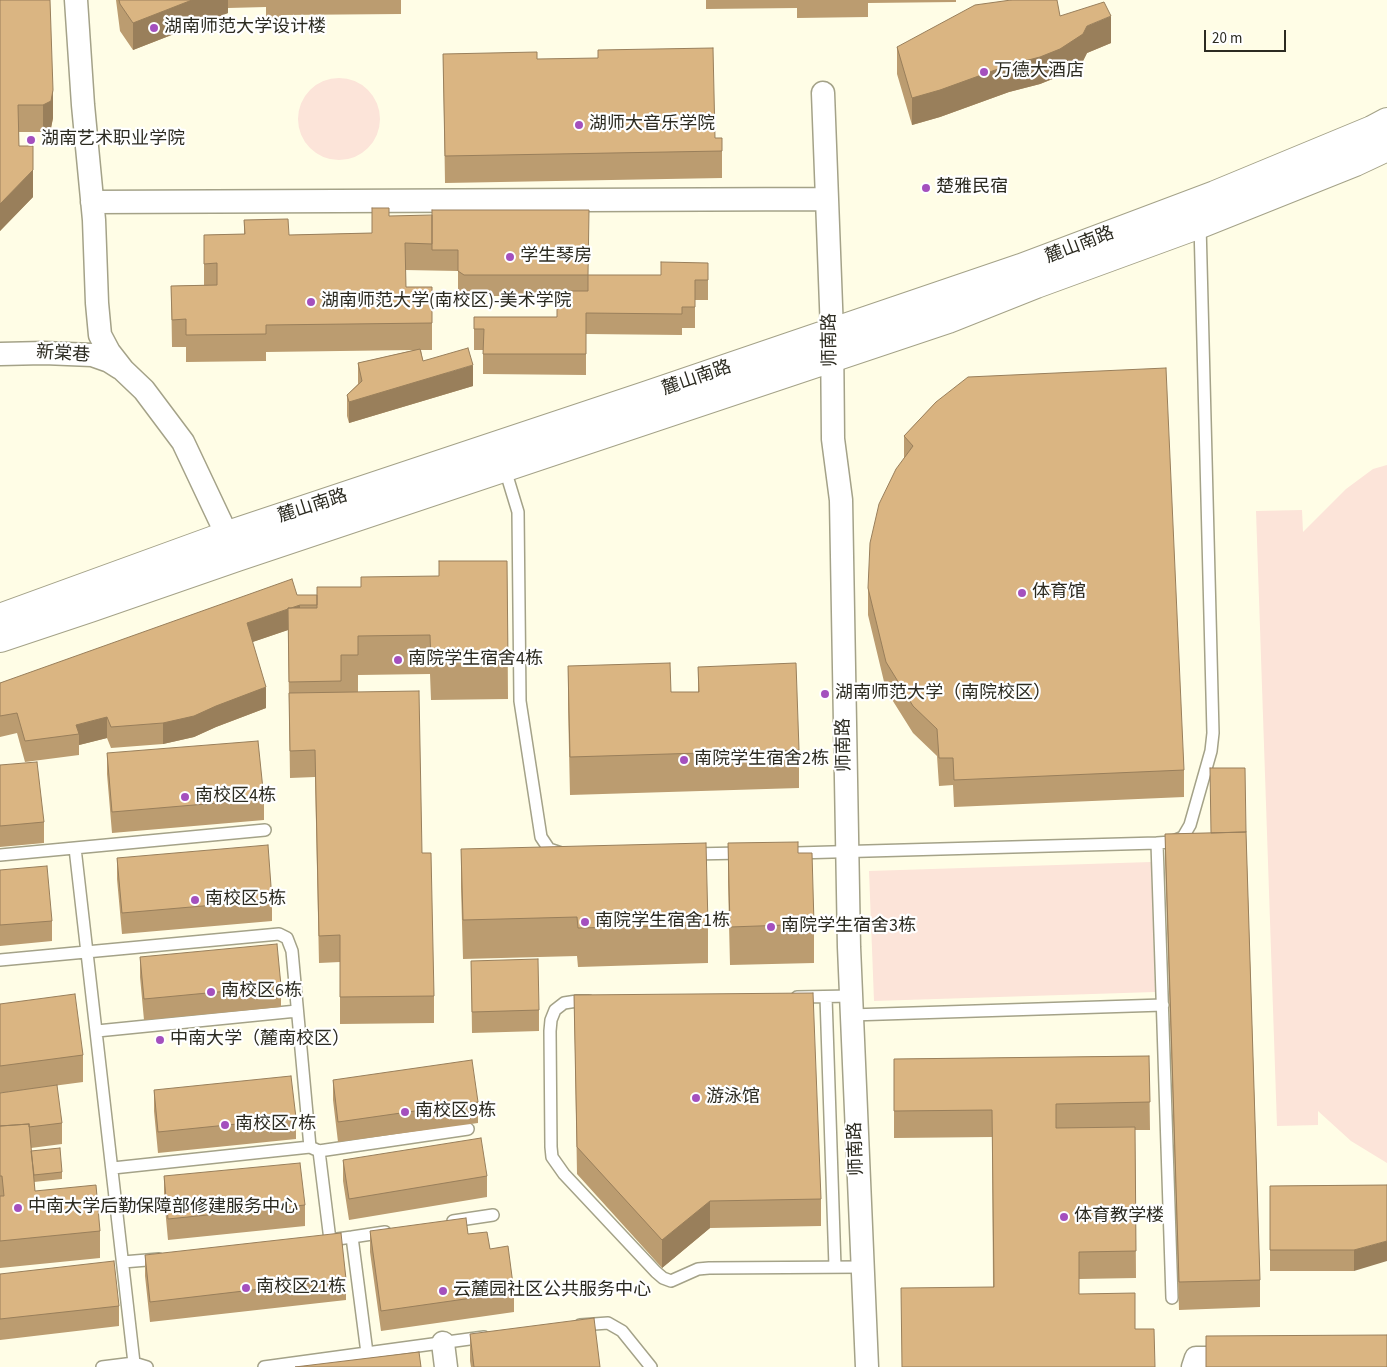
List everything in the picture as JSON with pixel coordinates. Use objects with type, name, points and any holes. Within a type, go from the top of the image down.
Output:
[{"type":"main road","name":"麓山南路","points":[[0,618],[233,546],[832,345],[1021,268],[1215,195],[1372,130],[1387,122]]},
{"type":"main road","name":"麓山南路","points":[[832,345],[948,319],[1036,284],[1200,224],[1355,162],[1387,147]]},
{"type":"main road","name":"麓山南路","points":[[0,638],[99,605],[233,546]]},
{"type":"street","points":[[76,0],[92,202],[100,335],[108,352],[144,390],[183,442],[233,546]]},
{"type":"street","name":"师南路","points":[[823,92],[832,345],[833,439],[841,500],[851,1006],[867,1367]]},
{"type":"street","points":[[92,202],[827,199]]},
{"type":"street","name":"新棠巷","points":[[0,354],[92,355],[108,361],[123,370]]},
{"type":"street","points":[[443,1343],[446,1367]]},
{"type":"street","points":[[1194,1362],[1253,1358]]},
{"type":"lane","points":[[788,853],[1158,843],[1171,842],[1183,837],[1190,825],[1210,751],[1212,732],[1200,224]]},
{"type":"lane","points":[[500,456],[518,512],[520,701],[541,837],[549,849],[564,854],[573,854]]},
{"type":"lane","points":[[0,855],[265,830]]},
{"type":"lane","points":[[1158,843],[1172,1298]]},
{"type":"lane","points":[[75,848],[134,1363]]},
{"type":"lane","points":[[680,854],[759,853]]},
{"type":"lane","points":[[0,960],[279,934],[287,938],[292,951],[297,1011],[325,1241],[399,1230]]},
{"type":"lane","points":[[786,997],[826,997],[851,1006],[1163,1005]]},
{"type":"lane","points":[[826,997],[835,1267]]},
{"type":"lane","points":[[596,1000],[564,1003],[556,1010],[551,1020],[552,1157],[564,1174],[663,1278],[671,1281],[698,1269],[709,1268],[862,1267]]},
{"type":"lane","points":[[97,1031],[297,1011]]},
{"type":"lane","points":[[113,1168],[314,1149],[468,1129]]},
{"type":"lane","points":[[446,1222],[493,1215]]},
{"type":"lane","points":[[352,1237],[367,1353]]},
{"type":"lane","points":[[123,1262],[172,1257]]},
{"type":"lane","points":[[565,1327],[608,1323],[622,1331],[651,1367]]},
{"type":"lane","points":[[264,1367],[499,1335]]},
{"type":"lane","points":[[102,1367],[134,1363],[147,1367]]},
{"type":"shaded area","points":[[339,78],[355,81],[368,90],[377,103],[380,119],[377,135],[368,148],[355,157],[339,160],[323,157],[310,148],[301,135],[298,119],[301,103],[310,90],[323,81]]},
{"type":"shaded area","points":[[1387,465],[1387,1163],[1351,1141],[1318,1111],[1318,1125],[1277,1126],[1256,511],[1302,510],[1303,532],[1346,489],[1373,469]]},
{"type":"shaded area","points":[[1151,862],[1155,992],[874,1001],[869,871]]},
{"type":"building","points":[[0,0],[50,0],[53,90],[51,101],[43,105],[18,105],[19,146],[33,146],[33,170],[0,204]]},
{"type":"building","points":[[119,0],[192,0],[133,23]]},
{"type":"building","points":[[1011,0],[1057,0],[1060,16],[1104,2],[1111,16],[1087,26],[1083,34],[1060,49],[912,98],[897,47],[975,5]]},
{"type":"building","name":"湖师大音乐学院","points":[[713,48],[715,138],[722,138],[722,151],[445,156],[443,54],[537,52],[537,59],[598,58],[598,50]]},
{"type":"building","name":"湖南师范大学(南校区)-美术学院","points":[[372,208],[389,208],[389,216],[432,215],[432,244],[405,243],[406,287],[432,287],[432,323],[266,325],[266,334],[186,335],[186,319],[172,320],[171,286],[217,285],[217,263],[204,264],[204,235],[245,234],[244,220],[288,219],[289,235],[372,233]]},
{"type":"building","name":"学生琴房","points":[[432,210],[589,210],[588,275],[464,275],[458,271],[458,250],[432,250]]},
{"type":"building","points":[[661,262],[708,263],[708,280],[695,280],[695,307],[682,307],[682,314],[586,313],[586,354],[483,354],[484,329],[474,329],[474,317],[557,317],[557,291],[588,291],[588,275],[661,275]]},
{"type":"building","points":[[468,348],[473,365],[349,402],[347,395],[362,381],[358,363],[420,349],[423,361]]},
{"type":"building","name":"体育馆","points":[[1166,368],[1184,770],[954,780],[953,758],[939,758],[937,729],[913,706],[886,662],[868,588],[870,543],[879,504],[896,469],[913,446],[904,436],[936,402],[968,377]]},
{"type":"building","points":[[439,561],[507,561],[508,661],[431,661],[430,635],[358,636],[358,655],[341,655],[341,681],[289,682],[288,608],[317,608],[317,587],[361,587],[361,577],[439,576]]},
{"type":"building","points":[[292,579],[297,595],[317,595],[317,605],[300,605],[288,608],[247,623],[266,687],[194,716],[163,723],[111,727],[107,717],[76,725],[79,734],[25,741],[17,713],[0,716],[0,683]]},
{"type":"building","points":[[670,663],[671,692],[699,692],[698,667],[796,663],[799,750],[570,757],[568,666]]},
{"type":"building","points":[[419,691],[422,853],[431,853],[434,996],[340,997],[340,935],[319,936],[315,750],[290,751],[289,693]]},
{"type":"building","name":"南校区4栋","points":[[258,741],[264,799],[112,812],[107,753]]},
{"type":"building","points":[[37,762],[44,822],[0,826],[0,765]]},
{"type":"building","points":[[1210,768],[1245,768],[1246,832],[1211,833]]},
{"type":"building","points":[[1246,832],[1260,1280],[1179,1282],[1165,834]]},
{"type":"building","points":[[798,842],[798,853],[812,853],[814,924],[730,927],[728,843]]},
{"type":"building","points":[[706,843],[708,925],[578,928],[577,917],[463,920],[461,849]]},
{"type":"building","name":"南校区5栋","points":[[268,845],[272,900],[122,913],[117,858]]},
{"type":"building","points":[[47,866],[52,921],[0,925],[0,870]]},
{"type":"building","points":[[277,944],[281,986],[144,999],[140,957]]},
{"type":"building","points":[[538,959],[539,1010],[472,1012],[471,961]]},
{"type":"building","name":"游泳馆","points":[[813,993],[821,1199],[710,1201],[662,1240],[577,1147],[574,995]]},
{"type":"building","points":[[75,994],[83,1055],[0,1066],[0,1004]]},
{"type":"building","name":"体育教学楼","points":[[1149,1056],[1150,1102],[1056,1104],[1056,1128],[1135,1127],[1136,1251],[1079,1252],[1079,1294],[1135,1293],[1135,1329],[1154,1329],[1155,1367],[902,1367],[901,1288],[994,1287],[992,1110],[894,1111],[894,1059]]},
{"type":"building","points":[[472,1060],[478,1102],[338,1122],[333,1080]]},
{"type":"building","points":[[291,1076],[296,1118],[158,1132],[154,1090]]},
{"type":"building","points":[[57,1085],[62,1123],[29,1127],[29,1124],[0,1126],[0,1093]]},
{"type":"building","points":[[29,1124],[35,1191],[96,1185],[100,1231],[0,1241],[0,1196],[4,1196],[2,1176],[0,1176],[0,1126]]},
{"type":"building","points":[[481,1138],[487,1176],[349,1199],[343,1160]]},
{"type":"building","points":[[60,1148],[62,1172],[34,1175],[31,1151]]},
{"type":"building","points":[[300,1163],[305,1205],[168,1219],[164,1176]]},
{"type":"building","points":[[1387,1185],[1387,1241],[1354,1250],[1270,1250],[1270,1186]]},
{"type":"building","name":"云麓园社区公共服务中心","points":[[466,1218],[468,1234],[487,1232],[490,1249],[508,1246],[514,1292],[381,1311],[370,1231]]},
{"type":"building","points":[[341,1233],[346,1279],[150,1302],[145,1255]]},
{"type":"building","points":[[114,1261],[119,1306],[0,1319],[0,1274]]},
{"type":"building","points":[[594,1318],[600,1367],[474,1367],[470,1334]]},
{"type":"building","points":[[1387,1335],[1387,1367],[1206,1367],[1206,1336]]},
{"type":"building","points":[[419,1352],[421,1367],[295,1367]]},
{"type":"place","name":"湖南师范大学设计楼","points":[[154,28]]},
{"type":"place","name":"万德大酒店","points":[[984,72]]},
{"type":"place","name":"湖师大音乐学院","points":[[579,125]]},
{"type":"place","name":"湖南艺术职业学院","points":[[31,140]]},
{"type":"place","name":"楚雅民宿","points":[[926,188]]},
{"type":"place","name":"学生琴房","points":[[510,257]]},
{"type":"place","name":"湖南师范大学(南校区)-美术学院","points":[[311,302]]},
{"type":"place","name":"体育馆","points":[[1022,593]]},
{"type":"place","name":"南院学生宿舍4栋","points":[[398,660]]},
{"type":"place","name":"湖南师范大学（南院校区）","points":[[825,694]]},
{"type":"place","name":"南院学生宿舍2栋","points":[[684,760]]},
{"type":"place","name":"南校区4栋","points":[[185,797]]},
{"type":"place","name":"南校区5栋","points":[[195,900]]},
{"type":"place","name":"南院学生宿舍1栋","points":[[585,922]]},
{"type":"place","name":"南院学生宿舍3栋","points":[[771,927]]},
{"type":"place","name":"南校区6栋","points":[[211,992]]},
{"type":"place","name":"中南大学（麓南校区）","points":[[160,1040]]},
{"type":"place","name":"游泳馆","points":[[696,1098]]},
{"type":"place","name":"南校区9栋","points":[[405,1112]]},
{"type":"place","name":"南校区7栋","points":[[225,1125]]},
{"type":"place","name":"中南大学后勤保障部修建服务中心","points":[[18,1208]]},
{"type":"place","name":"体育教学楼","points":[[1064,1217]]},
{"type":"place","name":"南校区21栋","points":[[246,1288]]},
{"type":"place","name":"云麓园社区公共服务中心","points":[[443,1291]]}]
